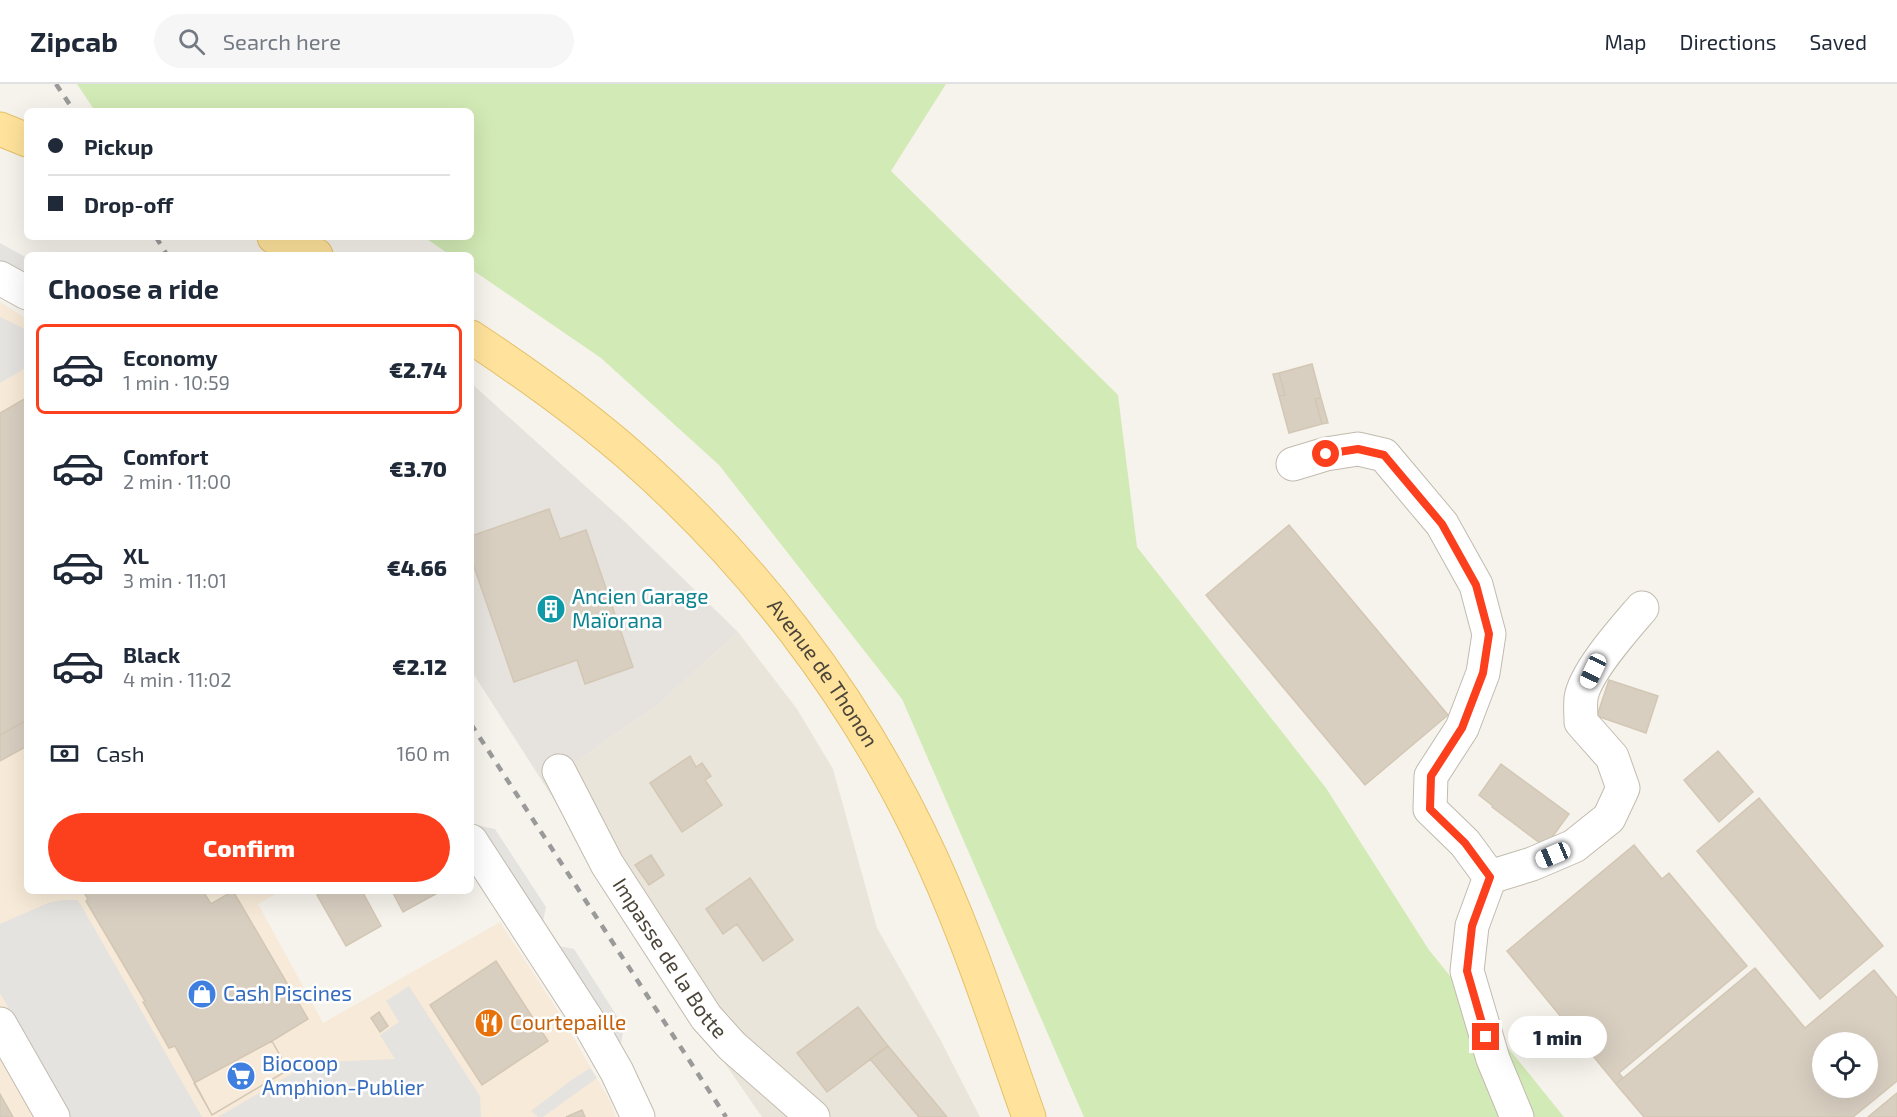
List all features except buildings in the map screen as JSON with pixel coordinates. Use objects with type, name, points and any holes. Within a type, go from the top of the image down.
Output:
[{"type":"main road","points":[[0,129],[24,139]]},
{"type":"main road","points":[[281,240],[309,252]]},
{"type":"main road","name":"Avenue de Thonon","points":[[474,339],[536,381],[633,458],[729,553],[815,658],[887,772],[924,842],[972,956],[1029,1117]]},
{"type":"street","points":[[0,278],[24,291]]},
{"type":"street","points":[[1293,464],[1326,454],[1358,449],[1384,455],[1442,524],[1476,585],[1489,634],[1483,673],[1462,728],[1431,776],[1430,809],[1465,843],[1490,877]]},
{"type":"street","points":[[1490,877],[1532,864],[1574,846],[1609,818],[1623,788],[1612,757],[1581,722],[1581,697],[1593,671],[1642,608]]},
{"type":"street","name":"Impasse de la Botte","points":[[559,771],[607,864],[706,1017],[732,1046],[813,1117]]},
{"type":"street","points":[[474,846],[588,1021],[617,1072],[638,1117]]},
{"type":"street","points":[[1490,877],[1472,926],[1467,971],[1493,1059],[1517,1117]]},
{"type":"street","points":[[0,1024],[53,1117]]},
{"type":"shaded area","points":[[0,243],[24,256],[24,274],[0,261]]},
{"type":"shaded area","points":[[0,302],[24,317],[24,894],[276,894],[258,904],[323,1023],[500,922],[560,1014],[610,1101],[616,1117],[0,1117]]},
{"type":"shaded area","points":[[0,317],[24,329],[24,369],[0,383]]},
{"type":"shaded area","points":[[474,386],[624,521],[738,632],[660,703],[544,784],[474,675]]},
{"type":"shaded area","points":[[738,632],[797,709],[833,769],[877,928],[941,1041],[980,1117],[762,1117],[703,1032],[544,784],[660,703]]},
{"type":"shaded area","points":[[475,825],[495,829],[546,907],[542,926]]},
{"type":"shaded area","points":[[77,900],[81,905],[202,1117],[70,1117],[0,993],[0,924],[48,903]]},
{"type":"shaded area","points":[[554,945],[574,949],[624,1027],[620,1049]]},
{"type":"shaded area","points":[[409,986],[480,1096],[481,1117],[218,1117],[300,1069],[300,1063],[395,1059],[380,1035],[399,1022],[386,1001]]},
{"type":"shaded area","points":[[590,1068],[597,1078],[543,1117],[538,1117],[531,1111],[570,1081]]},
{"type":"green space","points":[[77,84],[946,84],[891,171],[1118,395],[1137,547],[1326,788],[1429,950],[1564,1117],[1084,1117],[902,699],[719,465],[601,358],[474,271],[474,252],[446,252],[428,240],[474,240],[474,108],[93,108]]},
{"type":"railway","points":[[56,84],[72,108]]},
{"type":"railway","points":[[158,240],[165,252]]},
{"type":"railway","points":[[474,729],[726,1117]]},
{"type":"place","name":"Ancien Garage Maïorana","points":[[551,609]]},
{"type":"place","name":"Cash Piscines","points":[[202,994]]},
{"type":"place","name":"Courtepaille","points":[[489,1023]]},
{"type":"place","name":"Biocoop Amphion-Publier","points":[[241,1076]]},
{"type":"route","points":[[1326,454],[1358,449],[1384,455],[1442,524],[1476,585],[1489,634],[1483,673],[1462,728],[1431,776],[1430,809],[1465,843],[1490,877],[1472,926],[1467,971],[1486,1037]]}]
